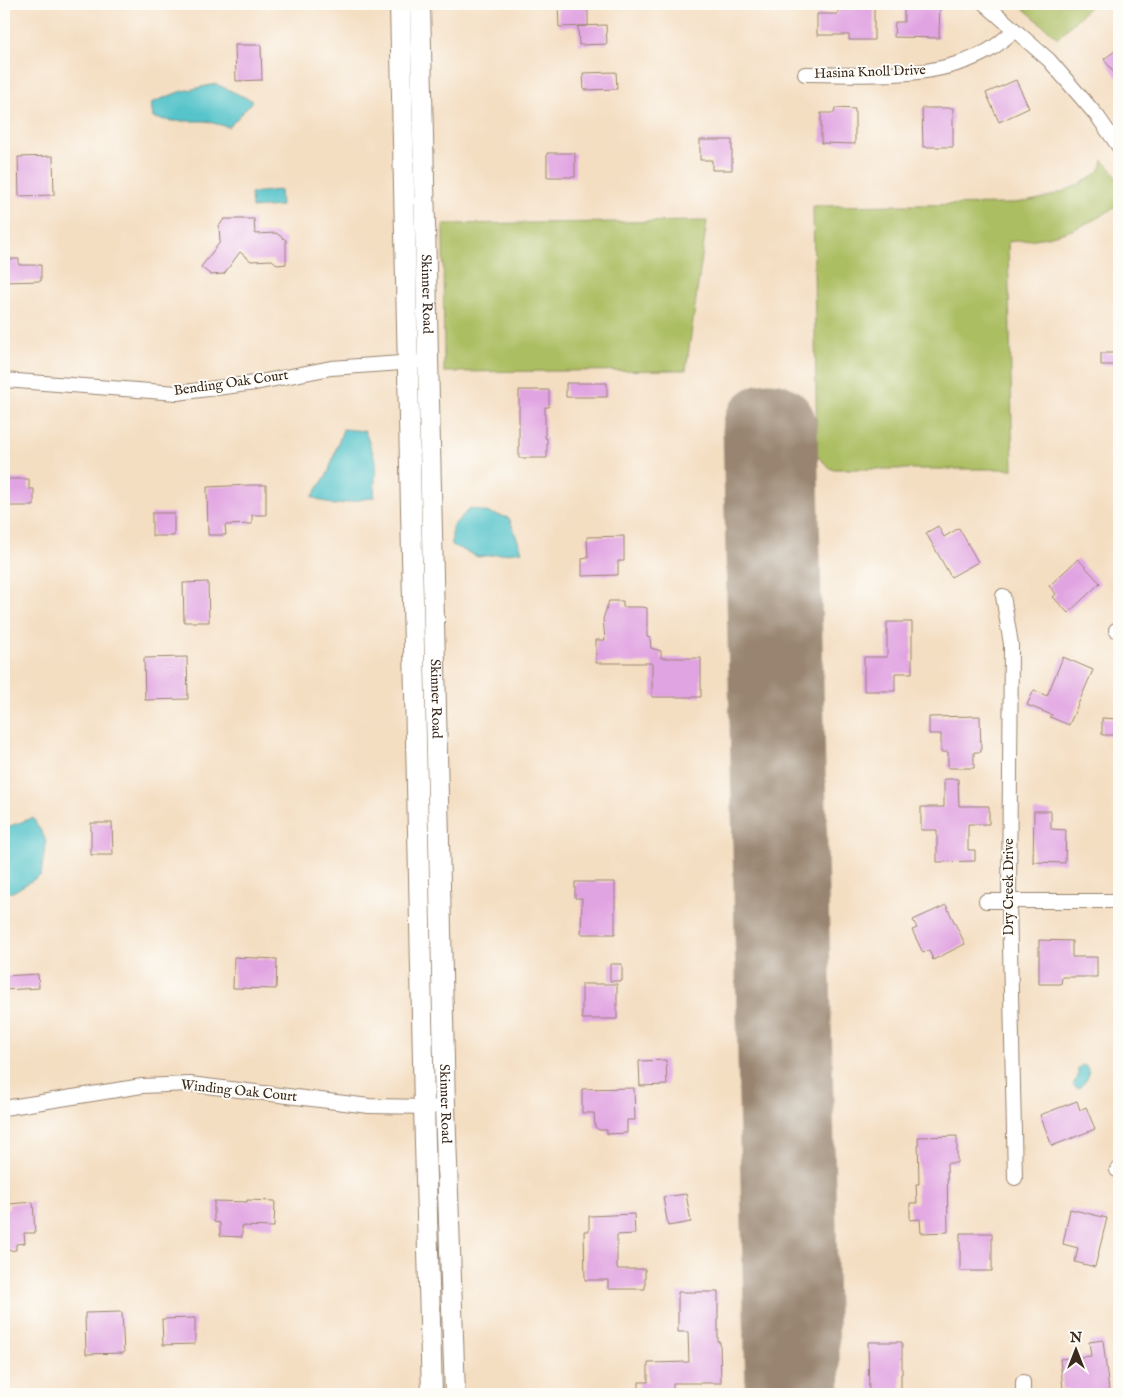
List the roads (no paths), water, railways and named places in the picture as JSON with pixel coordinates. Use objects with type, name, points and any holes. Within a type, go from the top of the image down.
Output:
[{"type":"street","name":"Skinner Road","points":[[400,4],[432,1394]]},
{"type":"street","name":"Skinner Road","points":[[420,4],[446,1106],[455,1394]]},
{"type":"street","points":[[985,4],[1049,60],[1098,116],[1119,147]]},
{"type":"street","name":"Hasina Knoll Drive","points":[[805,74],[912,74],[937,69],[963,62],[986,52],[1015,30]]},
{"type":"street","name":"Bending Oak Court","points":[[4,380],[177,393],[255,383],[331,368],[428,362]]},
{"type":"street","name":"Dry Creek Drive","points":[[1003,596],[1011,644],[1009,901],[1015,1178]]},
{"type":"street","points":[[986,901],[1119,901]]},
{"type":"street","name":"Winding Oak Court","points":[[4,1108],[142,1086],[190,1084],[369,1106],[446,1106]]},
{"type":"water","points":[[216,84],[253,101],[229,127],[205,121],[172,121],[153,118],[151,103],[179,92]]},
{"type":"water","points":[[280,190],[281,206],[252,208],[251,193]]},
{"type":"water","points":[[343,429],[365,431],[376,462],[374,497],[334,505],[312,497],[328,473]]},
{"type":"water","points":[[470,508],[509,518],[522,551],[478,557],[452,545],[452,527]]},
{"type":"water","points":[[33,818],[46,840],[41,875],[13,892],[4,892],[4,828]]},
{"type":"water","points":[[1082,1065],[1087,1067],[1088,1074],[1087,1079],[1079,1088],[1073,1084],[1078,1077],[1078,1068]]}]
